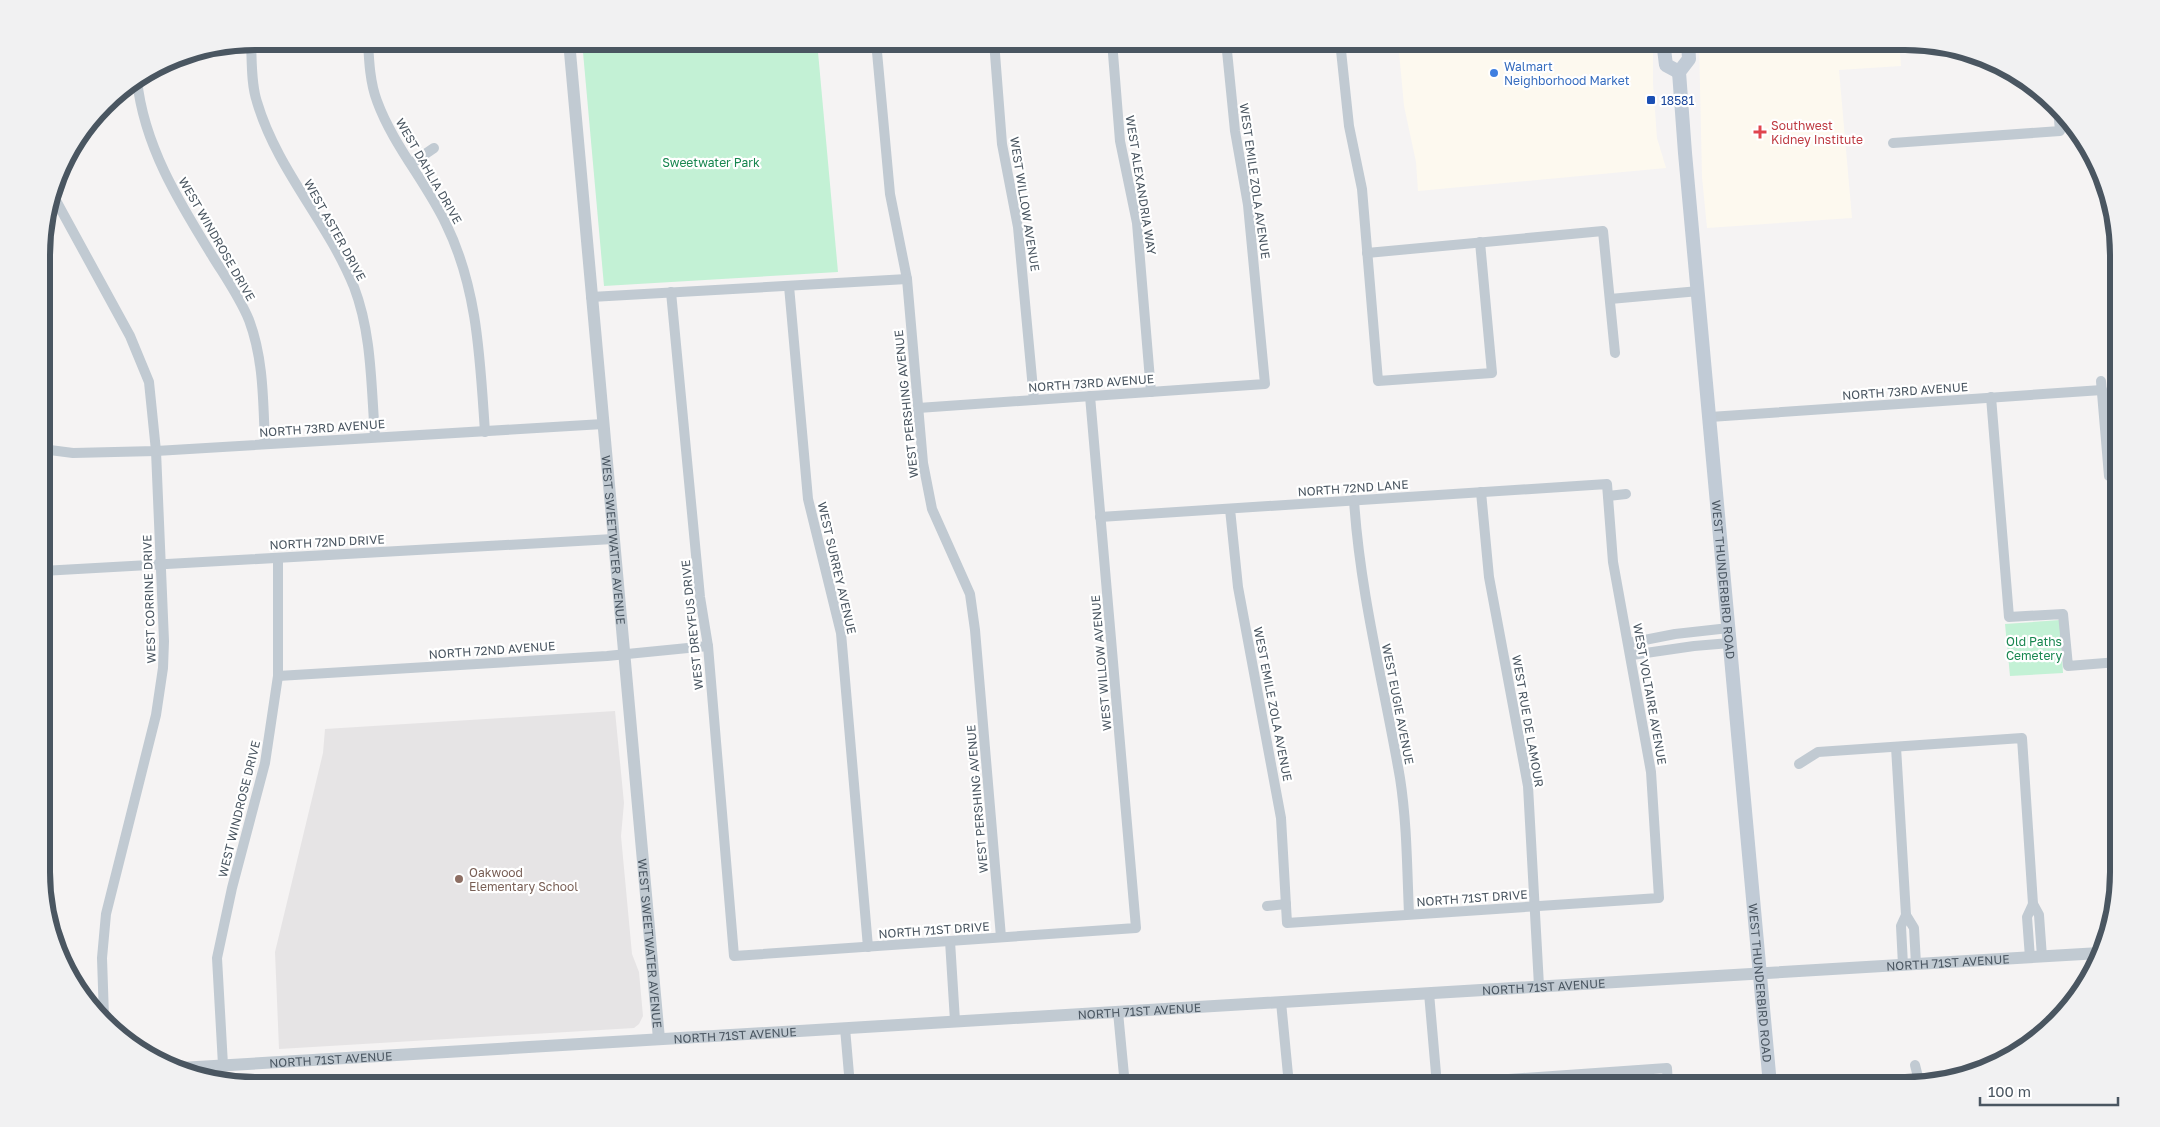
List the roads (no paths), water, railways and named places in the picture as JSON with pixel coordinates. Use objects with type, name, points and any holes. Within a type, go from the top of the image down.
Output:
[{"type":"main road","points":[[1665,50],[1666,65],[1679,72]]},
{"type":"main road","name":"WEST THUNDERBIRD ROAD","points":[[1688,50],[1689,59],[1679,72],[1769,1077]]},
{"type":"street","name":"WEST ASTER DRIVE","points":[[252,50],[256,100],[265,127],[277,153],[345,268],[361,306],[369,350],[375,436]]},
{"type":"street","name":"WEST DAHLIA DRIVE","points":[[369,50],[376,100],[387,125],[412,163],[446,224],[467,281],[476,321],[485,432]]},
{"type":"street","name":"WEST SWEETWATER AVENUE","points":[[570,50],[659,1039]]},
{"type":"street","name":"WEST PERSHING AVENUE","points":[[877,50],[890,194],[907,279],[923,463],[932,509],[970,594],[975,630],[1001,937]]},
{"type":"street","name":"WEST WILLOW AVENUE","points":[[995,50],[1002,144],[1018,227],[1034,400]]},
{"type":"street","name":"WEST ALEXANDRIA WAY","points":[[1113,50],[1120,141],[1137,223],[1151,392]]},
{"type":"street","name":"WEST EMILE ZOLA AVENUE","points":[[1227,50],[1234,131],[1248,205],[1265,384]]},
{"type":"street","points":[[1341,50],[1349,126],[1362,189],[1378,380],[1492,373],[1480,242]]},
{"type":"street","name":"WEST WINDROSE DRIVE","points":[[138,87],[139,103],[146,131],[163,172],[242,303],[251,327],[261,368],[265,444]]},
{"type":"street","points":[[1893,143],[2060,131],[2059,120]]},
{"type":"street","points":[[412,163],[434,148]]},
{"type":"street","name":"WEST CORRINE DRIVE","points":[[57,202],[130,336],[149,382],[156,451],[163,668],[152,733],[106,914],[102,958],[104,1010]]},
{"type":"street","points":[[1367,253],[1603,231],[1616,353]]},
{"type":"street","points":[[591,297],[907,279]]},
{"type":"street","name":"WEST SURREY AVENUE","points":[[789,286],[808,499],[841,633],[868,947]]},
{"type":"street","points":[[1610,298],[1699,291]]},
{"type":"street","name":"WEST DREYFUS DRIVE","points":[[671,292],[700,597],[708,646],[734,956]]},
{"type":"street","name":"NORTH 73RD AVENUE","points":[[918,408],[1265,384]]},
{"type":"street","name":"NORTH 73RD AVENUE","points":[[1710,417],[1991,397],[2101,385],[2110,452]]},
{"type":"street","name":"WEST WILLOW AVENUE","points":[[1090,396],[1136,928]]},
{"type":"street","points":[[1991,397],[2009,617],[2063,614],[2068,666],[2110,663]]},
{"type":"street","name":"NORTH 73RD AVENUE","points":[[50,450],[73,453],[156,451],[375,436],[485,432],[603,424]]},
{"type":"street","name":"NORTH 72ND LANE","points":[[1100,517],[1607,484]]},
{"type":"street","name":"WEST VOLTAIRE AVENUE","points":[[1607,484],[1614,562],[1632,655],[1651,772],[1659,898]]},
{"type":"street","name":"WEST RUE DE LAMOUR","points":[[1481,492],[1488,569],[1528,786],[1539,986]]},
{"type":"street","points":[[1608,496],[1626,494]]},
{"type":"street","name":"WEST EUGIE AVENUE","points":[[1354,500],[1361,574],[1402,794],[1409,914]]},
{"type":"street","name":"WEST EMILE ZOLA AVENUE","points":[[1230,509],[1238,587],[1281,818],[1287,923]]},
{"type":"street","name":"NORTH 72ND DRIVE","points":[[50,571],[613,538]]},
{"type":"street","name":"WEST WINDROSE DRIVE","points":[[223,1066],[218,958],[232,888],[265,763],[278,676],[278,558]]},
{"type":"street","points":[[1629,642],[1729,628]]},
{"type":"street","points":[[1632,655],[1730,643]]},
{"type":"street","name":"NORTH 72ND AVENUE","points":[[278,676],[624,654],[708,646]]},
{"type":"street","points":[[1799,764],[1818,752],[2022,738],[2033,904],[2039,915],[2041,928],[2036,958]]},
{"type":"street","points":[[1896,747],[1906,915],[1901,926],[1910,965]]},
{"type":"street","name":"NORTH 71ST DRIVE","points":[[1287,923],[1659,898]]},
{"type":"street","points":[[1267,906],[1286,904]]},
{"type":"street","points":[[2033,904],[2027,918],[2028,930],[2036,958]]},
{"type":"street","points":[[1906,915],[1914,928],[1910,965]]},
{"type":"street","name":"NORTH 71ST DRIVE","points":[[734,956],[1136,928]]},
{"type":"street","points":[[2028,930],[2041,928]]},
{"type":"street","points":[[1902,937],[1914,936]]},
{"type":"street","points":[[950,941],[955,1021]]},
{"type":"street","name":"NORTH 71ST AVENUE","points":[[193,1067],[2093,954]]},
{"type":"street","points":[[1429,993],[1436,1077]]},
{"type":"street","points":[[1282,1002],[1288,1077]]},
{"type":"street","points":[[1118,1012],[1124,1077]]},
{"type":"street","points":[[845,1028],[849,1077]]},
{"type":"street","points":[[1915,1065],[1918,1077]]},
{"type":"street","points":[[1537,1077],[1666,1068],[1667,1077]]},
{"type":"place","name":"Walmart Neighborhood Market","points":[[1494,73]]},
{"type":"place","name":"18581","points":[[1651,100]]},
{"type":"place","name":"Southwest Kidney Institute","points":[[1760,132]]},
{"type":"place","name":"Oakwood Elementary School","points":[[459,879]]},
{"type":"park label","name":"Sweetwater Park","points":[[711,162]]},
{"type":"park label","name":"Old Paths Cemetery","points":[[2034,648]]}]
